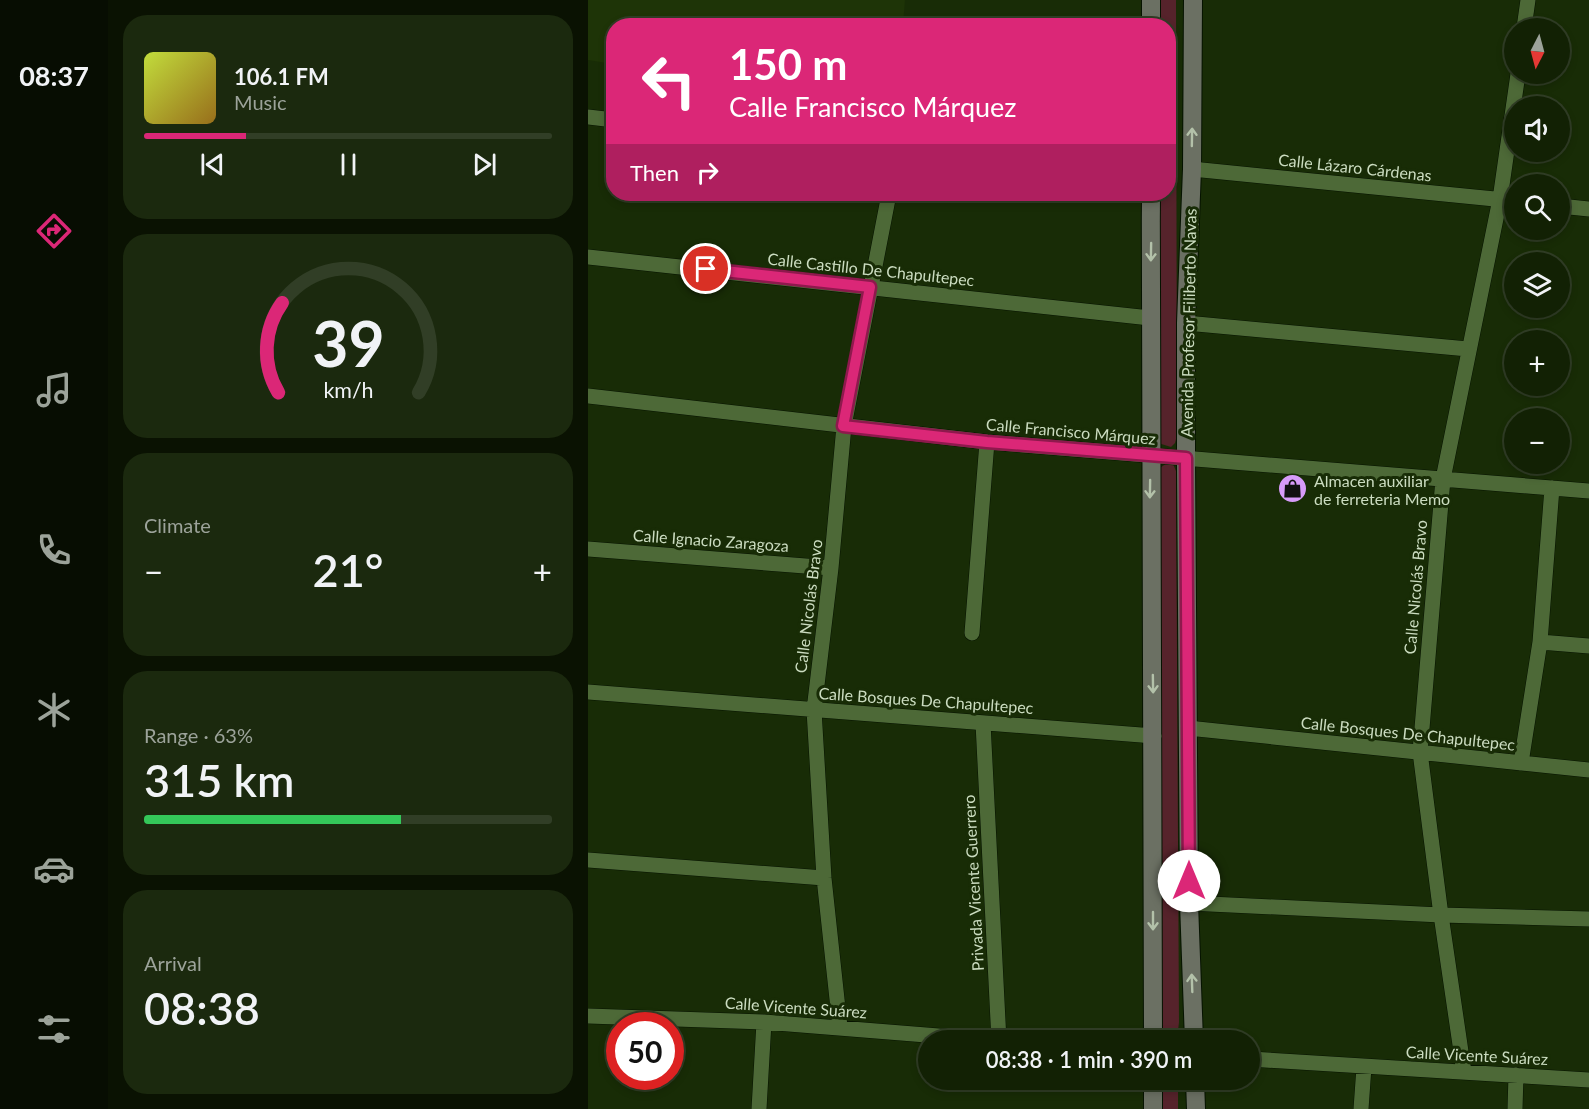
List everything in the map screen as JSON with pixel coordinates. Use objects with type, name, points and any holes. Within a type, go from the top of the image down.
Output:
[{"type":"main road","points":[[1151,0],[1151,18]]},
{"type":"main road","name":"Avenida Profesor Filiberto Navas","points":[[1193,0],[1192,169],[1186,323],[1186,458],[1189,903],[1194,1030]]},
{"type":"main road","points":[[1151,201],[1153,1030]]},
{"type":"main road","points":[[1153,1090],[1153,1109]]},
{"type":"main road","points":[[1195,1090],[1196,1109]]},
{"type":"street","points":[[1525,18],[1528,0]]},
{"type":"street","name":"Calle Nicolás Bravo","points":[[1510,174],[1517,84]]},
{"type":"street","points":[[588,117],[606,119]]},
{"type":"street","name":"Calle Lázaro Cárdenas","points":[[1192,169],[1504,200]]},
{"type":"street","name":"Calle Nicolás Bravo","points":[[840,1027],[824,878],[814,710],[831,568],[843,426],[888,201]]},
{"type":"street","points":[[1570,207],[1589,209]]},
{"type":"street","name":"Calle Nicolás Bravo","points":[[1464,1072],[1440,915],[1420,752],[1443,479],[1468,349],[1504,215]]},
{"type":"street","name":"Calle Castillo De Chapultepec","points":[[588,256],[1150,318]]},
{"type":"street","points":[[1186,323],[1468,349]]},
{"type":"street","name":"Calle Francisco Márquez","points":[[588,396],[987,442],[1589,491]]},
{"type":"street","points":[[972,633],[987,442]]},
{"type":"street","points":[[1521,763],[1540,642],[1552,488]]},
{"type":"street","name":"Calle Ignacio Zaragoza","points":[[588,549],[831,568]]},
{"type":"street","points":[[1540,642],[1589,646]]},
{"type":"street","name":"Calle Bosques De Chapultepec","points":[[588,692],[1154,736]]},
{"type":"street","name":"Privada Vicente Guerrero","points":[[983,723],[999,1030]]},
{"type":"street","name":"Calle Bosques De Chapultepec","points":[[1188,728],[1589,770]]},
{"type":"street","points":[[588,860],[824,878]]},
{"type":"street","points":[[1189,903],[1440,915],[1589,919]]},
{"type":"street","name":"Calle Vicente Suárez","points":[[588,1016],[764,1022],[918,1034]]},
{"type":"street","points":[[759,1109],[764,1022]]},
{"type":"street","name":"Calle Vicente Suárez","points":[[1260,1060],[1589,1080]]},
{"type":"street","points":[[1361,1109],[1364,1067]]},
{"type":"street","points":[[1515,1109],[1516,1075]]},
{"type":"shaded area","points":[[588,0],[905,0],[904,18],[606,18],[606,63],[588,60]]},
{"type":"shaded area","points":[[1158,0],[1176,0],[1177,435],[1171,447],[1158,443],[1158,201],[1176,201],[1176,18],[1158,18]]},
{"type":"shaded area","points":[[1167,463],[1173,464],[1176,471],[1178,1030],[1162,1030],[1158,475],[1160,468]]},
{"type":"shaded area","points":[[1160,1090],[1178,1090],[1178,1109],[1160,1109]]},
{"type":"place","name":"Almacen auxiliar de ferreteria Memo","points":[[1293,489]]},
{"type":"route","points":[[706,269],[870,287],[843,426],[987,442],[1186,458],[1189,881]]}]
